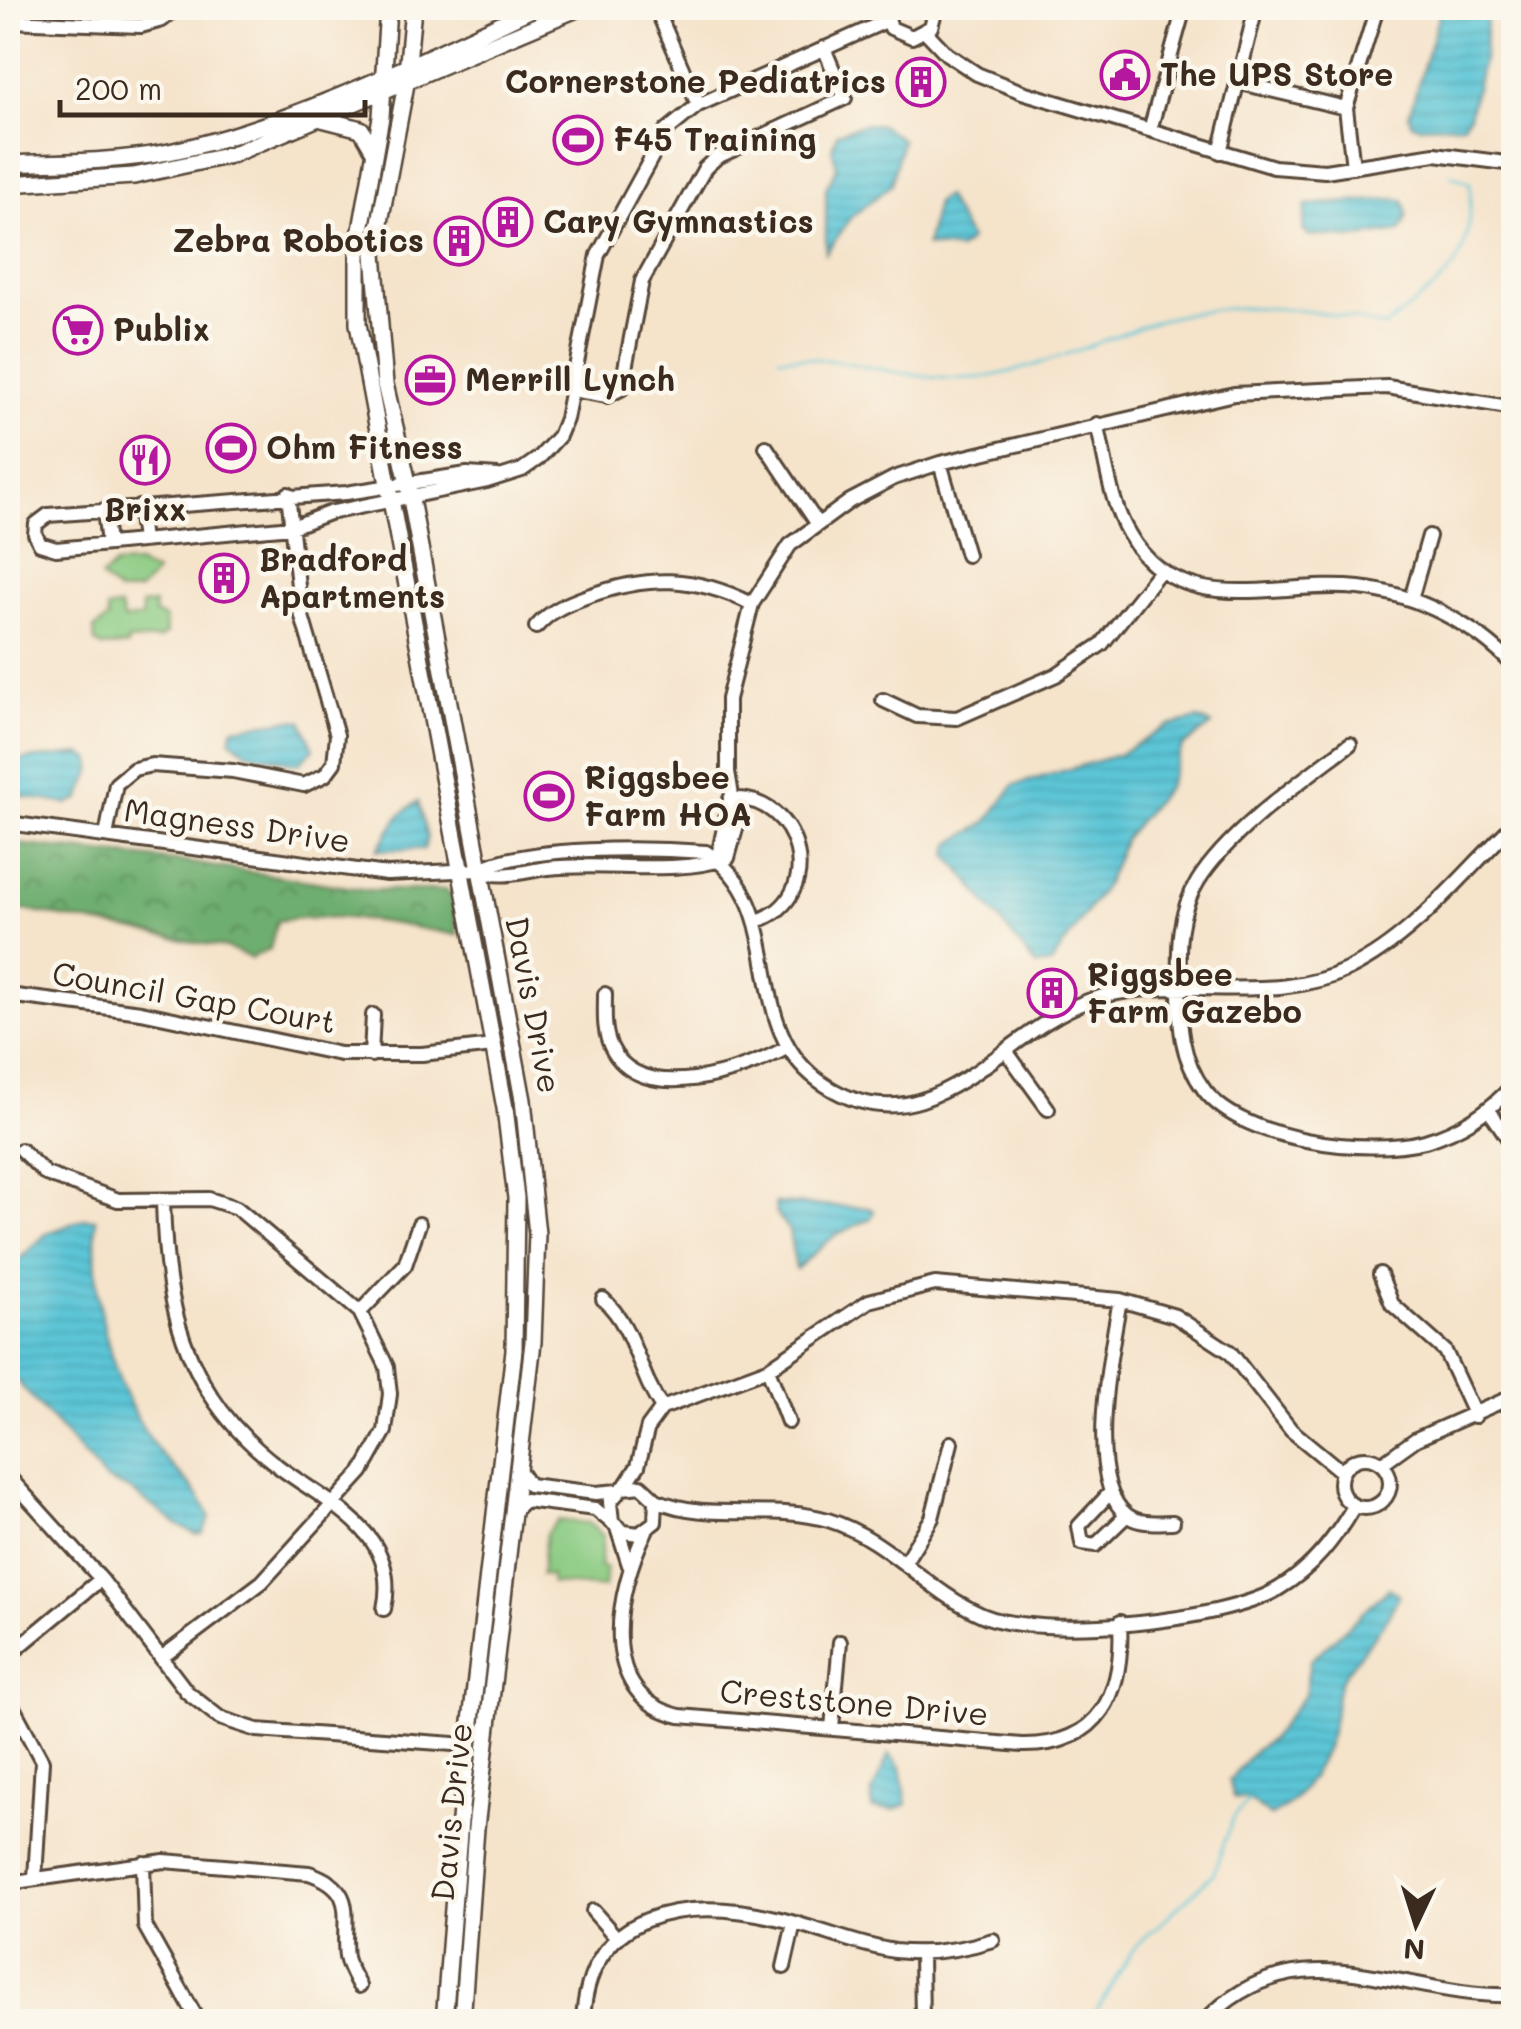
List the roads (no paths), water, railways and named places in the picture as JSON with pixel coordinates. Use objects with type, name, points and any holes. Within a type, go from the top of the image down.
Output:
[{"type":"main road","name":"Davis Drive","points":[[388,8],[386,75],[358,247],[358,324],[494,1046],[516,1198],[517,1293],[468,1745],[444,2022]]},
{"type":"main road","name":"Davis Drive","points":[[413,8],[406,84],[374,254],[385,384],[409,491],[533,1174],[536,1290],[476,1828],[462,2022]]},
{"type":"main road","points":[[8,164],[170,152],[244,130],[386,75],[534,8]]},
{"type":"main road","points":[[8,184],[120,178],[188,167],[231,155],[579,8]]},
{"type":"main road","points":[[321,119],[361,129],[374,150]]},
{"type":"street","points":[[8,20],[141,26],[162,20],[176,8]]},
{"type":"street","points":[[656,8],[698,105]]},
{"type":"street","points":[[388,494],[292,527],[56,550],[40,544],[35,534],[36,524],[48,515],[288,494],[388,494],[522,470],[551,448],[566,418],[598,256],[658,143],[674,122],[698,105],[824,48],[886,14],[904,36],[926,32],[935,21],[936,8]]},
{"type":"street","points":[[1150,130],[1184,8]]},
{"type":"street","points":[[1220,152],[1241,82],[1256,8]]},
{"type":"street","points":[[1353,167],[1346,108],[1376,8]]},
{"type":"street","points":[[926,32],[947,54],[977,74],[1022,92],[1286,169],[1353,167],[1435,154],[1514,164]]},
{"type":"street","points":[[572,390],[607,396],[620,389],[642,281],[710,161],[845,98],[824,48]]},
{"type":"street","points":[[1241,82],[1346,108]]},
{"type":"street","points":[[1514,408],[1401,388],[1340,386],[1217,396],[940,463],[880,484],[817,523],[776,562],[752,604],[728,699],[730,800],[717,861],[742,886],[757,921],[773,1012],[788,1047],[811,1074],[835,1091],[868,1102],[893,1104],[934,1097],[1045,1022],[1086,1002],[1124,992],[1290,985],[1347,970],[1392,942],[1514,824]]},
{"type":"street","points":[[1097,424],[1124,526],[1160,571],[1207,592],[1336,587],[1411,600],[1452,618],[1512,662]]},
{"type":"street","points":[[766,447],[817,523]]},
{"type":"street","points":[[940,463],[967,555]]},
{"type":"street","points":[[106,836],[116,784],[142,766],[233,771],[295,786],[325,775],[334,764],[337,735],[301,613],[288,494]]},
{"type":"street","points":[[140,507],[143,541]]},
{"type":"street","points":[[104,510],[108,544]]},
{"type":"street","points":[[1411,600],[1430,536]]},
{"type":"street","points":[[883,700],[917,716],[958,718],[1039,683],[1102,644],[1160,571]]},
{"type":"street","points":[[536,628],[560,606],[645,579],[704,584],[752,604]]},
{"type":"street","points":[[1350,744],[1230,844],[1204,872],[1180,924],[1180,1035],[1192,1072],[1213,1100],[1248,1126],[1293,1138],[1387,1146],[1425,1141],[1489,1110],[1514,1084]]},
{"type":"street","points":[[730,800],[752,799],[780,817],[798,862],[795,888],[783,908],[757,921]]},
{"type":"street","name":"Magness Drive","points":[[8,823],[386,874],[479,870],[526,857],[598,851],[706,852],[717,861]]},
{"type":"street","points":[[605,994],[610,1045],[622,1062],[642,1074],[712,1078],[747,1069],[788,1047]]},
{"type":"street","name":"Council Gap Court","points":[[8,995],[112,1007],[301,1049],[371,1055],[494,1046]]},
{"type":"street","name":"Council Gap Court","points":[[371,1055],[373,1016]]},
{"type":"street","points":[[1006,1050],[1048,1109]]},
{"type":"street","points":[[1489,1110],[1514,1147]]},
{"type":"street","points":[[22,1150],[34,1167],[118,1200],[209,1199],[237,1208],[360,1312],[383,1351],[390,1381],[389,1412],[371,1459],[252,1591],[161,1658]]},
{"type":"street","points":[[163,1202],[168,1286],[180,1331],[200,1376],[223,1412],[262,1454],[334,1502],[366,1530],[388,1578],[384,1609]]},
{"type":"street","points":[[360,1312],[405,1266],[420,1224]]},
{"type":"street","points":[[1380,1274],[1392,1304],[1445,1350],[1475,1416]]},
{"type":"street","points":[[615,1525],[610,1502],[638,1466],[648,1427],[662,1408],[768,1370],[854,1309],[918,1286],[952,1284],[1120,1300],[1158,1309],[1213,1338],[1246,1368],[1292,1430],[1342,1472],[1342,1495],[1354,1506],[1375,1506],[1386,1497],[1389,1476],[1381,1464],[1360,1459],[1342,1472]]},
{"type":"street","points":[[603,1300],[628,1327],[644,1380],[662,1408]]},
{"type":"street","points":[[1120,1300],[1102,1448],[1110,1493],[1126,1515],[1143,1522],[1174,1522]]},
{"type":"street","points":[[768,1370],[788,1422]]},
{"type":"street","points":[[1381,1464],[1416,1439],[1514,1396]]},
{"type":"street","points":[[906,1560],[932,1518],[950,1442]]},
{"type":"street","points":[[638,1466],[652,1495],[651,1526]]},
{"type":"street","points":[[518,1470],[531,1486],[596,1494],[622,1489],[652,1495],[678,1510],[812,1516],[862,1534],[906,1560],[958,1602],[1005,1622],[1047,1628],[1221,1612],[1267,1596],[1317,1559],[1354,1506]]},
{"type":"street","points":[[8,1476],[101,1579],[205,1710],[248,1729],[468,1745]]},
{"type":"street","points":[[1110,1493],[1079,1526],[1082,1543],[1096,1545],[1126,1515]]},
{"type":"street","points":[[513,1512],[526,1500],[595,1509],[631,1534],[678,1510]]},
{"type":"street","name":"Creststone Drive","points":[[615,1525],[629,1564]]},
{"type":"street","name":"Creststone Drive","points":[[651,1526],[629,1564],[618,1651],[632,1685],[651,1704],[680,1716],[1022,1746],[1062,1740],[1094,1720],[1112,1695],[1121,1667],[1120,1622]]},
{"type":"street","points":[[8,1656],[101,1579]]},
{"type":"street","points":[[832,1728],[840,1642]]},
{"type":"street","points":[[8,1698],[42,1761],[35,1878]]},
{"type":"street","points":[[143,1863],[145,1926],[199,2022]]},
{"type":"street","points":[[8,1883],[143,1863],[309,1873],[330,1882],[345,1906],[346,1955],[359,1986]]},
{"type":"street","points":[[592,1911],[615,1936]]},
{"type":"street","points":[[583,2022],[588,1982],[615,1936],[644,1919],[674,1912],[759,1914],[870,1946],[921,1953],[993,1940]]},
{"type":"street","points":[[784,1967],[794,1923]]},
{"type":"street","points":[[921,1953],[922,2022]]},
{"type":"street","points":[[1204,2022],[1225,2002],[1256,1984],[1317,1969],[1349,1970],[1464,1994],[1514,1996]]},
{"type":"water","points":[[1441,8],[1487,8],[1484,55],[1469,116],[1463,124],[1419,126],[1412,124],[1409,115]]},
{"type":"water","points":[[865,124],[881,125],[902,140],[891,185],[851,217],[826,253],[826,188],[837,168],[832,148],[837,133]]},
{"type":"water","points":[[945,196],[970,240],[959,250],[926,246],[936,202]]},
{"type":"water","points":[[1403,200],[1406,208],[1406,220],[1400,231],[1353,238],[1308,235],[1303,230],[1306,205]]},
{"type":"water","points":[[1198,719],[1212,725],[1182,747],[1168,786],[1124,839],[1107,882],[1051,964],[1036,966],[948,855],[952,843],[987,822],[1014,785],[1118,755],[1168,726]]},
{"type":"water","points":[[302,721],[314,749],[298,764],[247,752],[230,739],[234,728]]},
{"type":"water","points":[[81,754],[90,759],[93,768],[80,799],[68,804],[8,794],[8,761]]},
{"type":"water","points":[[418,801],[427,838],[424,849],[377,850],[400,815]]},
{"type":"water","points":[[775,1203],[874,1211],[871,1218],[834,1236],[796,1269],[789,1231],[776,1213]]},
{"type":"water","points":[[86,1218],[96,1219],[100,1308],[115,1367],[139,1421],[162,1456],[205,1507],[210,1518],[203,1533],[196,1534],[178,1525],[130,1490],[106,1480],[8,1371],[8,1270],[46,1234]]},
{"type":"water","points":[[1389,1588],[1399,1594],[1388,1617],[1340,1682],[1325,1749],[1302,1790],[1270,1816],[1249,1799],[1234,1798],[1229,1781],[1253,1752],[1271,1739],[1305,1694],[1310,1661]]},
{"type":"water","points":[[889,1754],[901,1767],[907,1804],[894,1810],[872,1809],[872,1792]]},
{"type":"waterway","points":[[779,357],[964,379],[1032,366],[1151,323],[1208,311],[1298,310],[1385,327],[1440,282],[1461,254],[1470,212],[1470,183],[1450,174]]},
{"type":"waterway","points":[[1090,2022],[1134,1948],[1213,1874],[1233,1818],[1249,1799]]},
{"type":"place","name":"The UPS Store","points":[[1125,75]]},
{"type":"place","name":"Cornerstone Pediatrics","points":[[921,82]]},
{"type":"place","name":"F45 Training","points":[[578,140]]},
{"type":"place","name":"Cary Gymnastics","points":[[508,222]]},
{"type":"place","name":"Zebra Robotics","points":[[459,241]]},
{"type":"place","name":"Publix","points":[[78,330]]},
{"type":"place","name":"Merrill Lynch","points":[[430,380]]},
{"type":"place","name":"Ohm Fitness","points":[[231,448]]},
{"type":"place","name":"Brixx","points":[[145,460]]},
{"type":"place","name":"Bradford Apartments","points":[[224,578]]},
{"type":"place","name":"Riggsbee Farm HOA","points":[[549,796]]},
{"type":"place","name":"Riggsbee Farm Gazebo","points":[[1052,993]]}]
